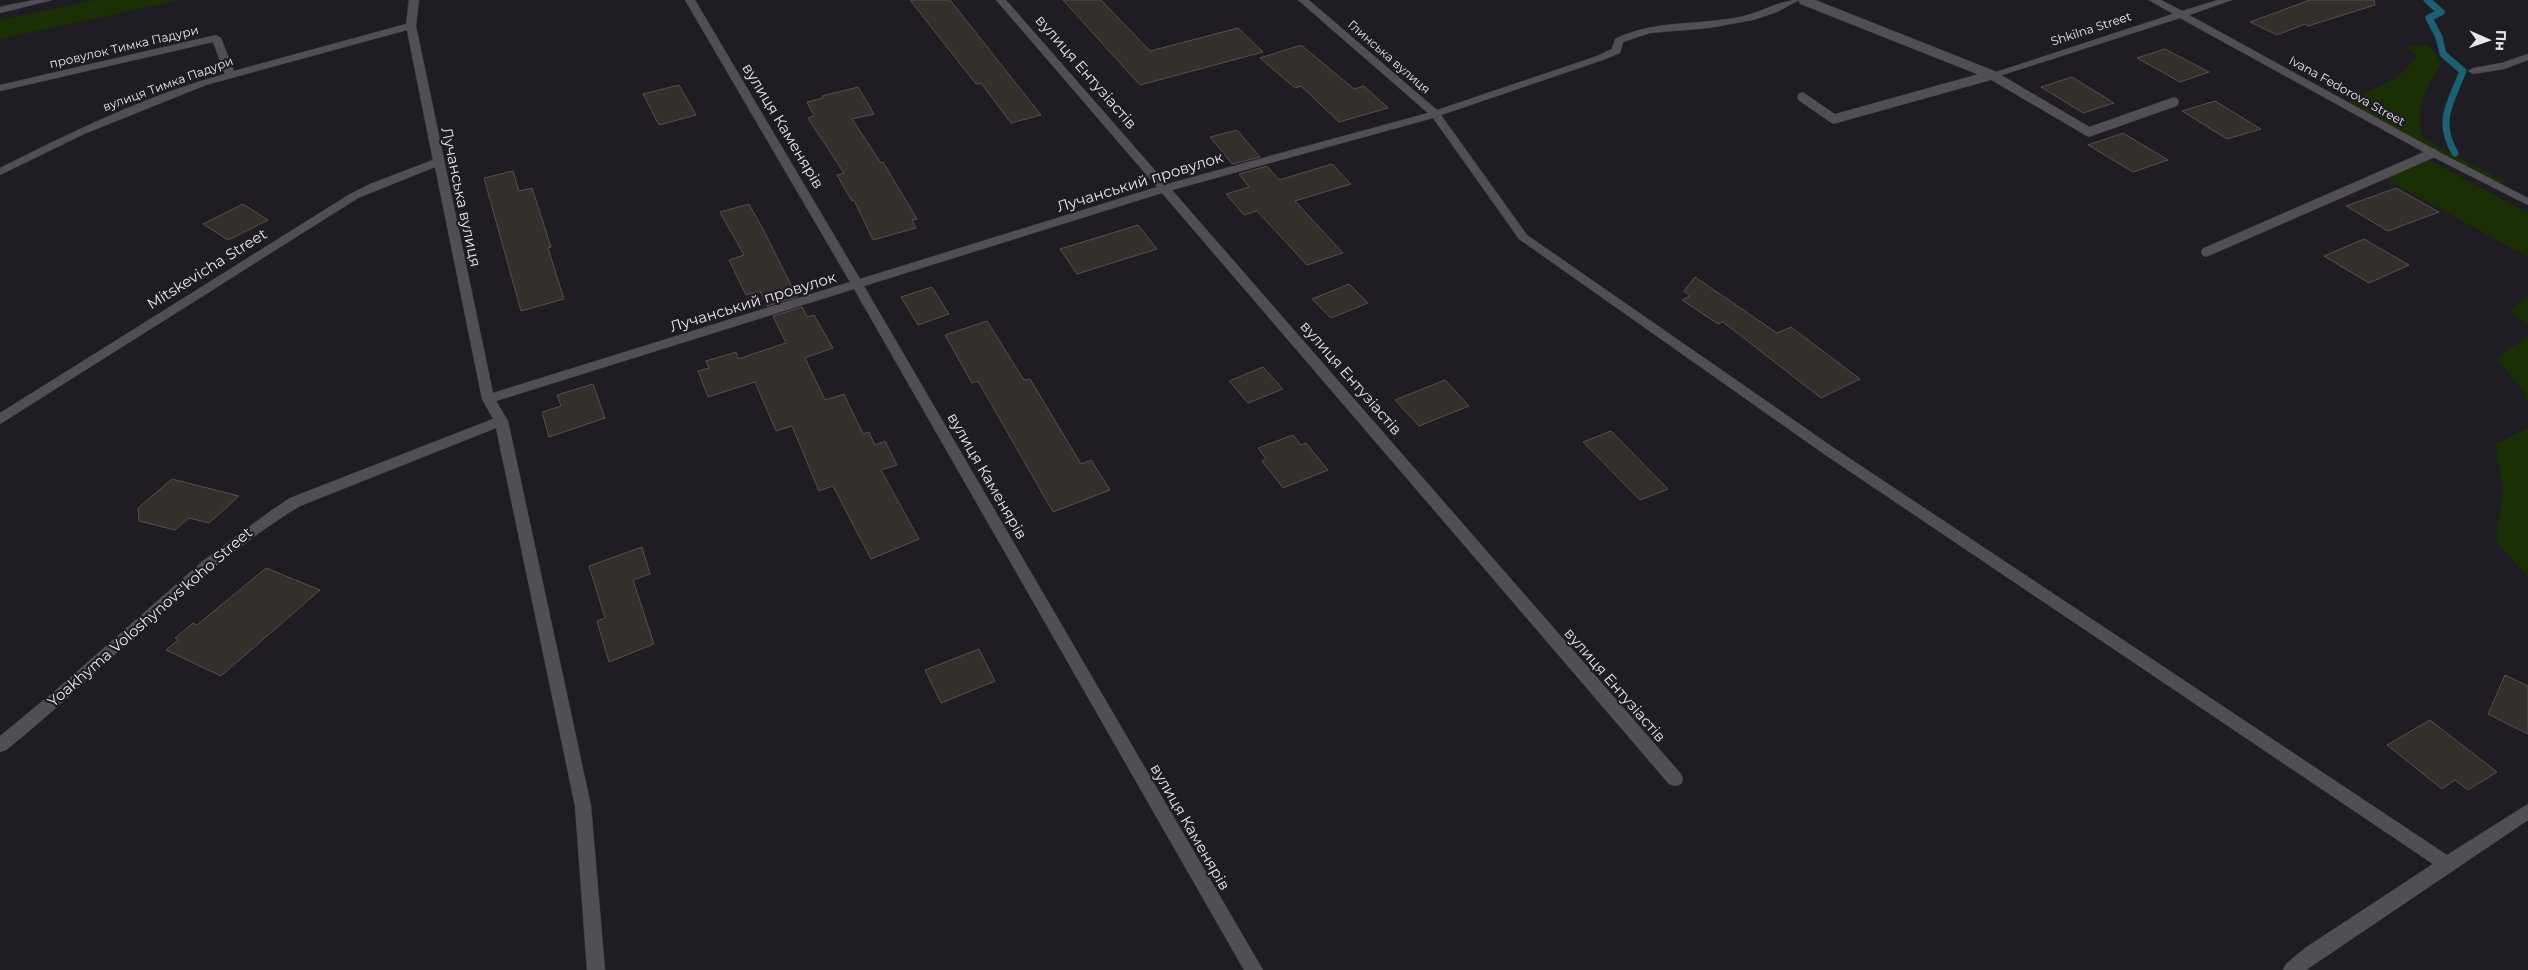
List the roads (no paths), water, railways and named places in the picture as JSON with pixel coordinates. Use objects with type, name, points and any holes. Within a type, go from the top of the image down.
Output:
[{"type":"street","points":[[0,10],[47,0]]},
{"type":"street","name":"Лучанська вулиця","points":[[414,0],[411,26],[438,162],[488,399],[501,421],[583,806],[596,970]]},
{"type":"street","name":"вулиця Каменярів","points":[[690,0],[858,285],[1254,970]]},
{"type":"street","name":"вулиця Ентузіастів","points":[[1001,0],[1166,188],[1675,779]]},
{"type":"street","name":"Глинська вулиця","points":[[1303,0],[1435,114],[1523,237],[1837,456],[2447,864]]},
{"type":"street","name":"Лучанський провулок","points":[[488,399],[1166,188],[1435,114],[1617,52],[1618,41],[1631,34],[1662,28],[1709,24],[1755,17],[1782,7],[1794,0]]},
{"type":"street","name":"Ivana Fedorova Street","points":[[2154,0],[2433,153],[2528,202]]},
{"type":"street","name":"Shkilna Street","points":[[1992,75],[2227,0]]},
{"type":"street","name":"вулиця Тимка Падури","points":[[0,172],[116,116],[230,74],[411,26]]},
{"type":"street","name":"провулок Тимка Падури","points":[[0,88],[216,38],[230,74]]},
{"type":"street","points":[[2473,72],[2504,66],[2528,57]]},
{"type":"street","name":"Mitskevicha Street","points":[[0,419],[354,196],[374,186],[438,162]]},
{"type":"street","name":"Yoakhyma Voloshynovs'koho Street","points":[[0,745],[66,691],[206,566],[268,518],[296,502],[501,421]]},
{"type":"street","points":[[2292,970],[2311,954],[2528,811]]},
{"type":"lane","points":[[1803,0],[1992,75],[2089,132],[2174,102]]},
{"type":"lane","points":[[1802,97],[1834,119],[1992,75]]},
{"type":"lane","points":[[2206,252],[2433,153]]},
{"type":"waterway","points":[[2427,0],[2441,12],[2429,18],[2439,37],[2443,54],[2463,71],[2450,102],[2446,121],[2449,142],[2455,153]]}]
